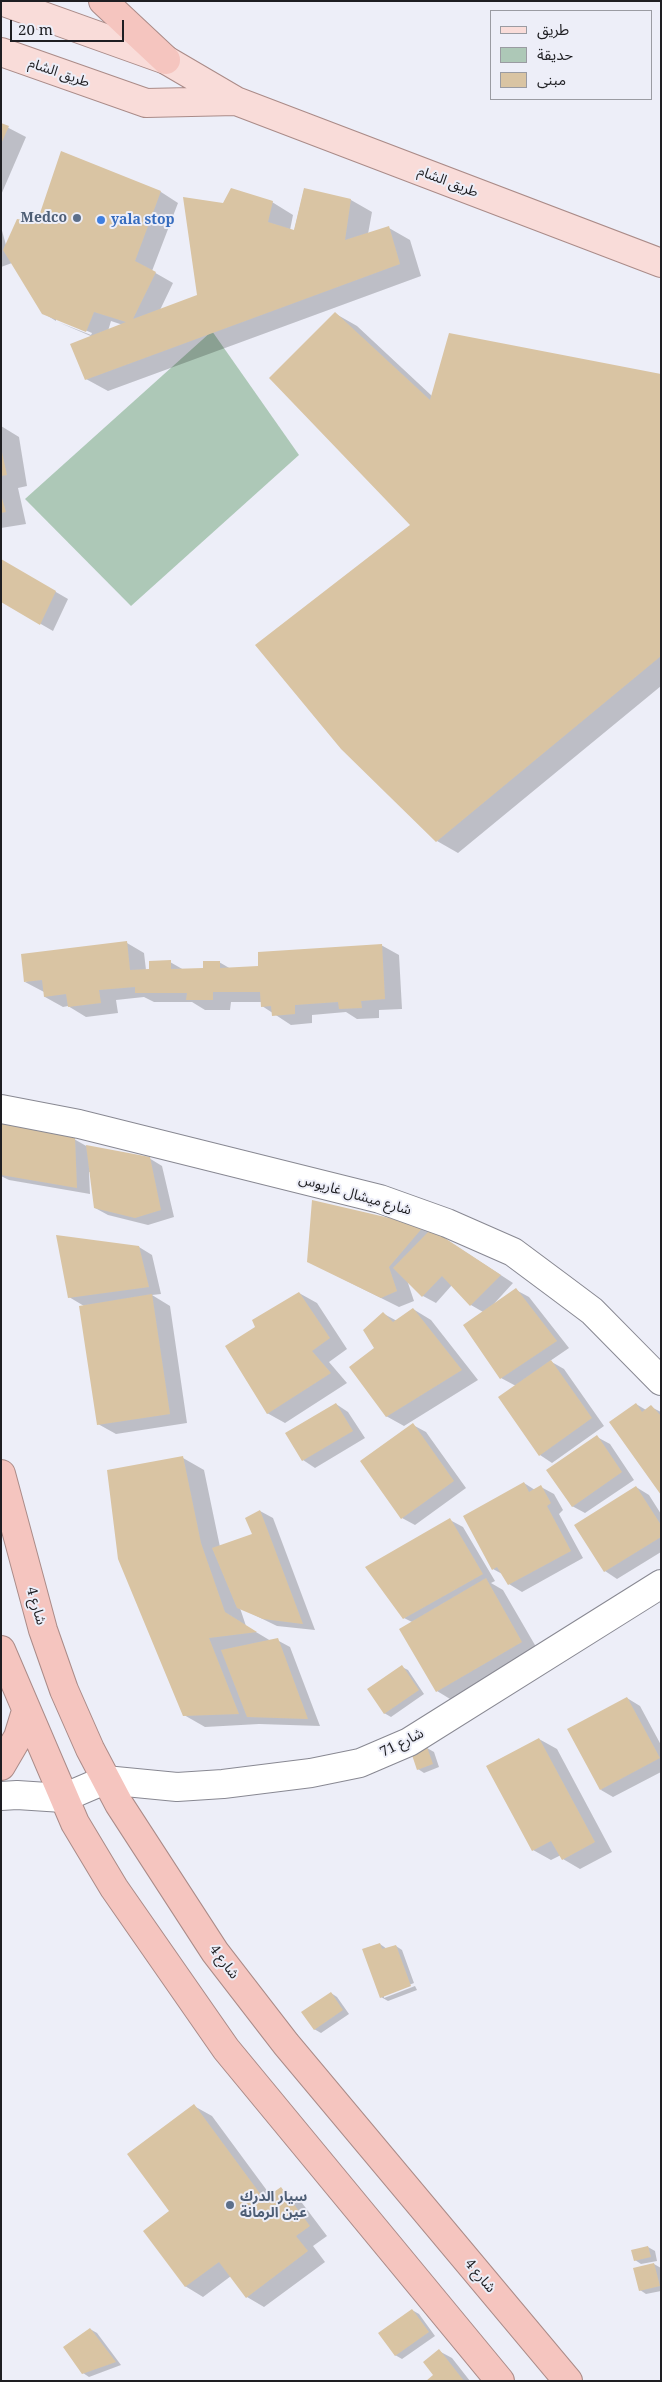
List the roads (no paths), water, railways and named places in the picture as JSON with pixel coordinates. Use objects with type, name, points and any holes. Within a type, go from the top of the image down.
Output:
[{"type":"highway","points":[[103,1],[166,60]]},
{"type":"highway","name":"شارع 4","points":[[1,1474],[43,1630],[64,1690],[105,1780],[167,1880],[215,1952],[293,2052],[568,2381]]},
{"type":"highway","points":[[1,1650],[63,1798],[75,1823],[114,1888],[226,2049],[500,2381]]},
{"type":"highway","points":[[1,1766],[18,1737],[26,1711]]},
{"type":"main road","name":"طريق الشام","points":[[1,2],[166,60],[236,101],[661,263]]},
{"type":"main road","name":"طريق الشام","points":[[1,52],[146,103],[236,101]]},
{"type":"street","name":"شارع ميشال غاريوس","points":[[1,1109],[79,1124],[380,1199],[447,1223],[513,1252],[592,1311],[661,1381]]},
{"type":"street","name":"شارع 71","points":[[105,1780],[177,1787],[311,1773],[360,1763],[409,1742],[661,1584]]},
{"type":"street","points":[[1,1796],[17,1795],[63,1798],[105,1780]]},
{"type":"place","name":"Medco","points":[[77,218]]},
{"type":"place","name":"yala stop","points":[[101,220]]},
{"type":"place","name":"سيار الدرك عين الرمانة","points":[[230,2205]]}]
